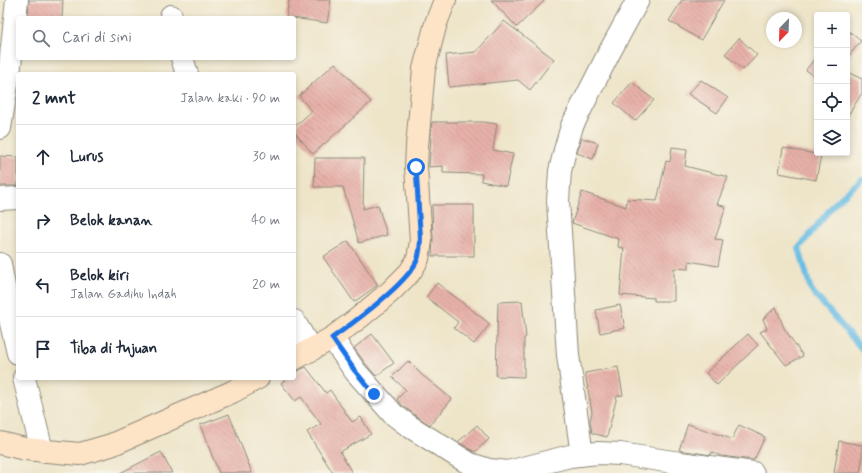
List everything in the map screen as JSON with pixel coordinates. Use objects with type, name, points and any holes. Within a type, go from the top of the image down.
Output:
[{"type":"street","points":[[0,128],[5,66],[17,0]]},
{"type":"street","points":[[296,329],[302,354],[332,338],[390,292],[410,272],[418,259],[421,241],[416,146],[424,69],[436,23],[445,0]]},
{"type":"street","points":[[569,457],[568,355],[558,201],[560,171],[572,126],[638,0]]},
{"type":"street","points":[[183,60],[186,72]]},
{"type":"street","points":[[0,199],[16,198]]},
{"type":"street","points":[[0,264],[16,344]]},
{"type":"street","points":[[332,338],[355,371],[393,414],[409,426],[470,464],[489,470],[508,472],[569,457],[598,453],[620,454],[679,468],[753,473]]},
{"type":"street","points":[[24,380],[42,451]]},
{"type":"street","points":[[0,443],[25,449],[80,454],[111,445],[232,392],[254,380]]},
{"type":"building","points":[[29,0],[63,0],[62,16],[28,16]]},
{"type":"building","points":[[289,0],[331,0],[327,23],[296,18],[296,16],[286,16]]},
{"type":"building","points":[[491,0],[545,0],[517,27]]},
{"type":"building","points":[[682,0],[724,0],[701,40],[669,21]]},
{"type":"building","points":[[504,21],[554,59],[530,90],[518,80],[449,87],[446,55],[476,52]]},
{"type":"building","points":[[850,32],[861,41],[850,54]]},
{"type":"building","points":[[739,38],[757,55],[743,70],[725,54]]},
{"type":"building","points":[[814,59],[814,76],[806,70]]},
{"type":"building","points":[[335,63],[371,102],[313,154],[296,134],[296,125],[312,111],[299,96]]},
{"type":"building","points":[[850,73],[862,79],[862,93],[850,112]]},
{"type":"building","points":[[701,80],[728,98],[717,113],[688,94]]},
{"type":"building","points":[[632,82],[654,100],[635,121],[614,103]]},
{"type":"building","points":[[432,122],[483,122],[497,124],[493,150],[513,154],[506,186],[481,181],[482,174],[443,173],[443,166],[429,167]]},
{"type":"building","points":[[582,138],[598,143],[593,159],[577,153]]},
{"type":"building","points":[[672,147],[687,149],[685,166],[728,177],[717,204],[726,207],[715,239],[723,240],[718,266],[689,261],[689,269],[674,268],[674,301],[654,301],[654,298],[620,295],[624,248],[618,247],[619,239],[572,223],[582,192],[626,207],[627,199],[657,201],[666,161],[670,162]]},
{"type":"building","points":[[783,148],[814,154],[814,156],[821,156],[816,180],[779,173]]},
{"type":"building","points":[[0,156],[16,157],[16,186],[0,186]]},
{"type":"building","points":[[315,158],[364,158],[363,209],[378,205],[387,235],[359,243],[343,187],[314,187]]},
{"type":"building","points":[[432,205],[474,205],[474,256],[432,256]]},
{"type":"building","points":[[348,241],[378,285],[354,302],[323,257]]},
{"type":"building","points":[[437,283],[490,324],[474,344],[454,328],[458,322],[426,297]]},
{"type":"building","points":[[522,301],[526,337],[524,338],[524,377],[496,376],[498,302]]},
{"type":"building","points":[[620,305],[625,328],[600,333],[596,310]]},
{"type":"building","points":[[776,307],[784,328],[803,356],[786,365],[760,332],[767,329],[763,319]]},
{"type":"building","points":[[372,334],[394,363],[376,376],[354,348]]},
{"type":"building","points":[[748,334],[758,345],[717,385],[706,373]]},
{"type":"building","points":[[408,361],[422,375],[452,399],[430,425],[402,405],[397,399],[406,390],[392,377]]},
{"type":"building","points":[[306,367],[326,393],[330,390],[352,422],[361,417],[371,434],[340,452],[352,473],[333,473],[307,432],[321,424],[301,397],[295,401],[281,383],[285,380],[296,380],[296,372]]},
{"type":"building","points":[[618,367],[623,395],[617,396],[607,437],[592,433],[590,421],[592,412],[585,373]]},
{"type":"building","points":[[229,414],[252,473],[219,473],[200,425]]},
{"type":"building","points":[[688,424],[732,439],[739,425],[765,437],[754,460],[721,456],[712,452],[711,455],[679,450]]},
{"type":"building","points":[[477,425],[489,439],[475,452],[458,442]]},
{"type":"building","points":[[839,441],[862,445],[860,473],[834,473]]},
{"type":"building","points":[[161,452],[172,473],[120,473]]},
{"type":"waterway","points":[[862,179],[835,203],[799,248],[811,290],[862,349]]},
{"type":"route","points":[[374,394],[355,371],[332,338],[390,292],[410,272],[418,259],[421,241],[416,167]]}]
